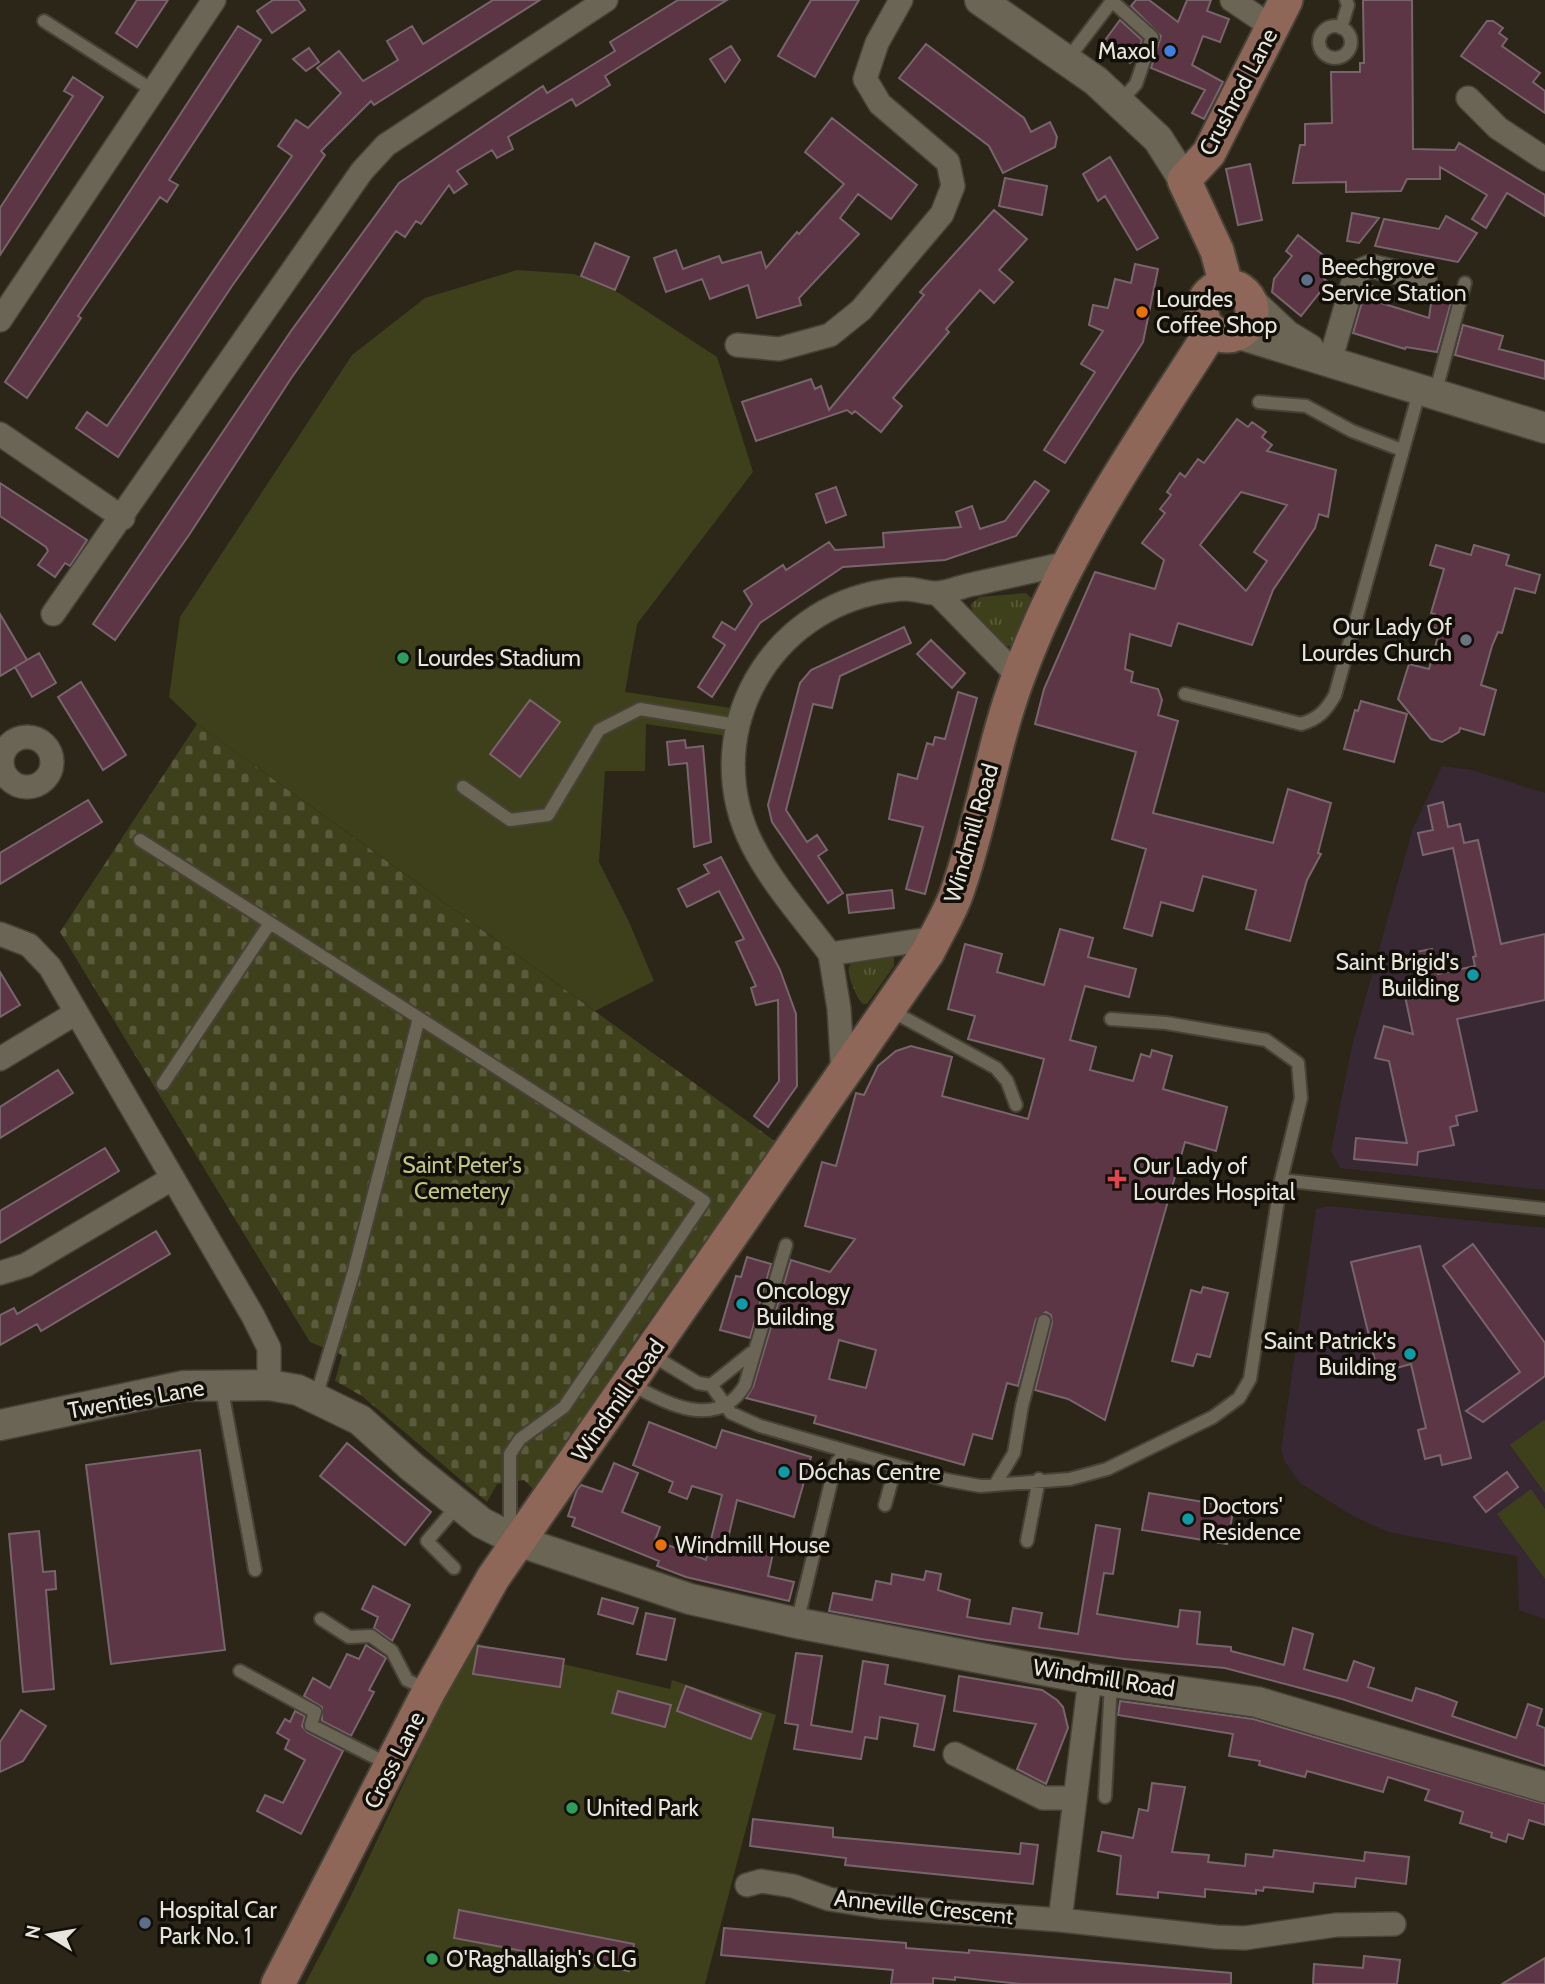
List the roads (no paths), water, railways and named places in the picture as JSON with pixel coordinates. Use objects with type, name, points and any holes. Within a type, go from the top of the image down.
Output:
[{"type":"main road","name":"Crushrod Lane","points":[[1184,180],[1209,153],[1279,14]]},
{"type":"main road","points":[[1184,180],[1238,293],[1207,295],[1202,305],[1201,315],[1225,333]]},
{"type":"main road","name":"Windmill Road","points":[[514,1539],[630,1384],[889,1010],[935,938],[956,896],[989,770],[1018,676],[1052,593],[1126,461],[1225,333],[1251,320],[1238,293]]},
{"type":"main road","name":"Cross Lane","points":[[278,1984],[429,1691],[514,1539]]},
{"type":"street","points":[[0,320],[214,0]]},
{"type":"street","points":[[53,614],[123,518],[362,171],[386,145],[606,0]]},
{"type":"street","points":[[737,345],[779,349],[830,335],[861,310],[942,214],[953,186],[948,162],[880,104],[865,79],[877,43],[901,0]]},
{"type":"street","points":[[980,0],[1096,81],[1158,139],[1184,180]]},
{"type":"street","points":[[1232,0],[1279,14]]},
{"type":"street","points":[[1468,98],[1499,128],[1545,159]]},
{"type":"street","points":[[1330,362],[1356,272],[1371,266],[1425,279]]},
{"type":"street","points":[[1238,293],[1286,335],[1330,362]]},
{"type":"street","points":[[1225,333],[1545,428]]},
{"type":"street","points":[[0,434],[123,518]]},
{"type":"street","points":[[843,1075],[839,1009],[830,954],[772,877],[752,845],[737,801],[733,755],[736,725],[745,700],[765,665],[797,630],[837,605],[874,593],[906,589],[937,593],[1068,563]]},
{"type":"street","points":[[937,593],[1018,676]]},
{"type":"street","points":[[0,934],[10,936],[38,953],[76,1013],[269,1348],[269,1385]]},
{"type":"street","points":[[830,954],[935,938]]},
{"type":"street","points":[[0,1059],[76,1013]]},
{"type":"street","points":[[0,1273],[26,1265],[173,1178]]},
{"type":"street","name":"Twenties Lane","points":[[0,1425],[184,1386],[269,1385],[316,1397],[360,1420],[482,1523],[514,1539]]},
{"type":"street","name":"Windmill Road","points":[[514,1539],[691,1599],[797,1623],[1101,1681],[1257,1702],[1545,1787]]},
{"type":"street","points":[[1060,1920],[1075,1798],[1101,1681]]},
{"type":"street","points":[[955,1754],[1043,1798],[1075,1798]]},
{"type":"street","name":"Anneville Crescent","points":[[747,1885],[761,1881],[793,1885],[829,1899],[880,1907],[1060,1920],[1245,1938],[1336,1925],[1394,1924]]},
{"type":"lane","points":[[1342,28],[1348,5],[1346,0]]},
{"type":"lane","points":[[1067,61],[1112,1],[1152,37],[1136,84],[1119,103]]},
{"type":"lane","points":[[44,21],[154,91]]},
{"type":"lane","points":[[1185,694],[1301,724],[1315,720],[1327,709],[1335,695],[1402,450],[1427,391],[1465,283]]},
{"type":"lane","points":[[1259,402],[1306,406],[1352,431],[1402,450]]},
{"type":"lane","points":[[463,787],[510,820],[548,815],[599,730],[640,709],[736,725]]},
{"type":"lane","points":[[140,840],[704,1201],[565,1406],[520,1439],[510,1454],[514,1539]]},
{"type":"lane","points":[[163,1084],[270,923]]},
{"type":"lane","points":[[889,1010],[996,1068],[1007,1081],[1016,1105]]},
{"type":"lane","points":[[316,1397],[354,1271],[419,1018]]},
{"type":"lane","points":[[650,1354],[698,1383],[711,1385],[731,1413],[760,1426],[947,1480],[980,1486],[1039,1479],[1080,1478],[1107,1469],[1213,1417],[1239,1398],[1250,1379],[1270,1235],[1301,1098],[1297,1063],[1266,1041],[1166,1023],[1111,1019]]},
{"type":"lane","points":[[1281,1180],[1545,1209]]},
{"type":"lane","points":[[630,1384],[663,1402],[696,1412],[725,1405],[738,1397],[786,1245]]},
{"type":"lane","points":[[996,1483],[1014,1453],[1022,1406],[1044,1321]]},
{"type":"lane","points":[[711,1385],[752,1353]]},
{"type":"lane","points":[[221,1384],[255,1570]]},
{"type":"lane","points":[[797,1623],[833,1474],[837,1462],[846,1451]]},
{"type":"lane","points":[[885,1505],[896,1465]]},
{"type":"lane","points":[[1027,1541],[1039,1479]]},
{"type":"lane","points":[[454,1568],[427,1541],[459,1504]]},
{"type":"lane","points":[[321,1619],[349,1637],[370,1636],[392,1651],[407,1680],[429,1691]]},
{"type":"lane","points":[[240,1671],[315,1712],[311,1725],[390,1765]]},
{"type":"lane","points":[[1101,1681],[1105,1797]]},
{"type":"place","name":"Maxol","points":[[1170,51]]},
{"type":"place","name":"Beechgrove Service Station","points":[[1307,280]]},
{"type":"place","name":"Lourdes Coffee Shop","points":[[1142,312]]},
{"type":"place","name":"Our Lady Of Lourdes Church","points":[[1466,640]]},
{"type":"place","name":"Lourdes Stadium","points":[[403,658]]},
{"type":"place","name":"Saint Brigid's Building","points":[[1473,975]]},
{"type":"place","name":"Our Lady of Lourdes Hospital","points":[[1117,1179]]},
{"type":"place","name":"Oncology Building","points":[[742,1304]]},
{"type":"place","name":"Saint Patrick's Building","points":[[1410,1354]]},
{"type":"place","name":"Dóchas Centre","points":[[784,1472]]},
{"type":"place","name":"Doctors' Residence","points":[[1188,1519]]},
{"type":"place","name":"Windmill House","points":[[661,1545]]},
{"type":"place","name":"United Park","points":[[572,1808]]},
{"type":"place","name":"Hospital Car Park No. 1","points":[[145,1923]]},
{"type":"place","name":"O'Raghallaigh's CLG","points":[[432,1959]]},
{"type":"park label","name":"Saint Peter's Cemetery","points":[[462,1178]]}]
